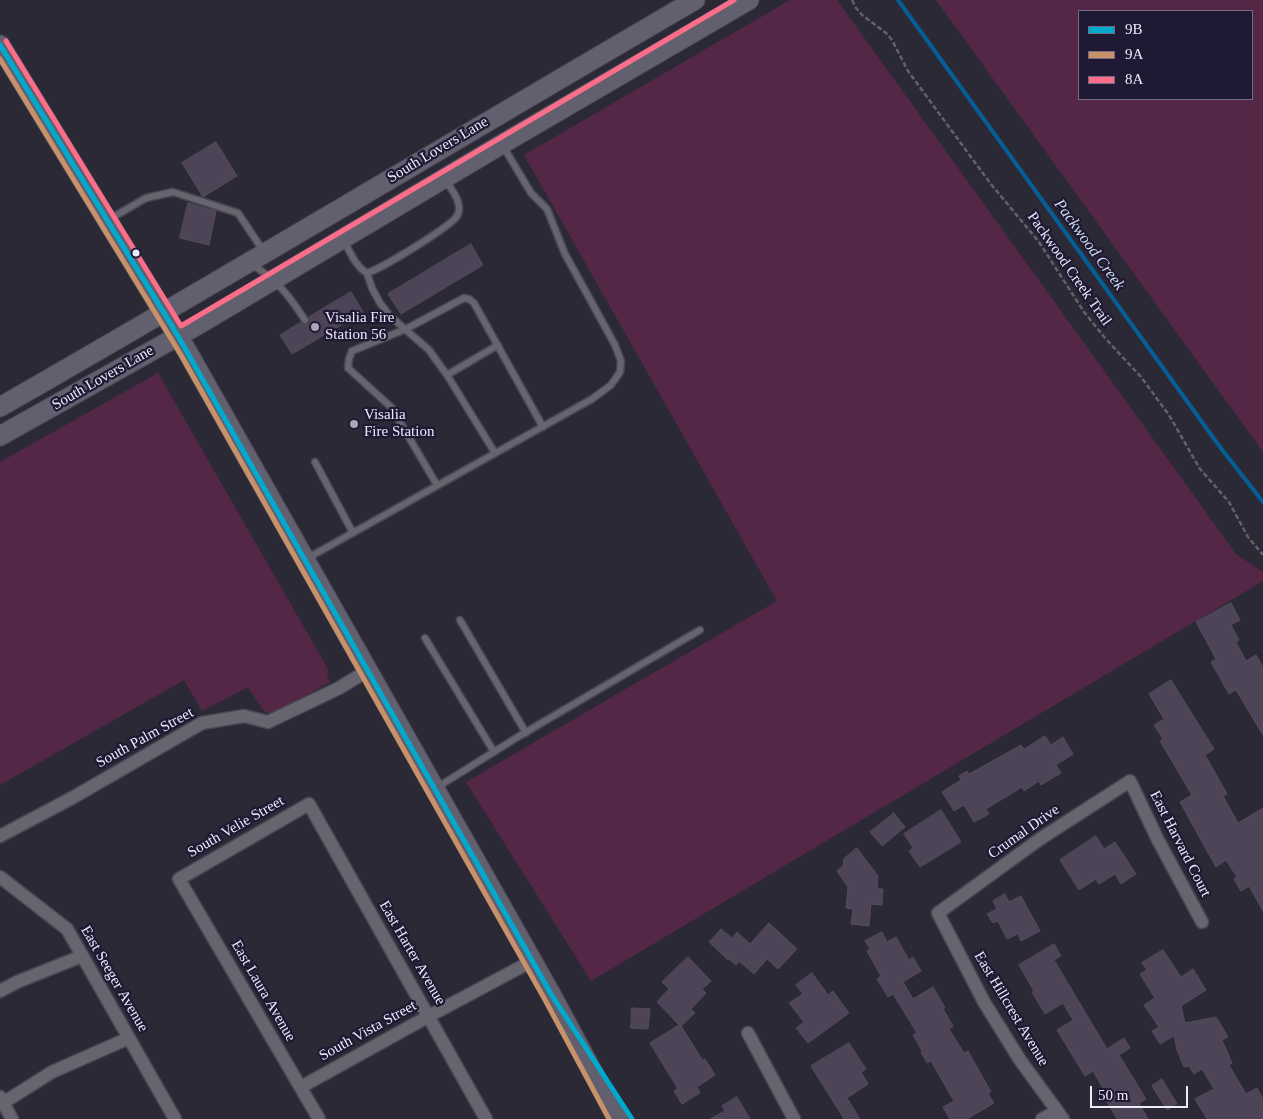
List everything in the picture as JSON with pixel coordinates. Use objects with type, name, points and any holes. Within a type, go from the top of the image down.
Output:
[{"type":"main road","name":"South Lovers Lane","points":[[0,406],[164,313],[695,0]]},
{"type":"main road","name":"South Lovers Lane","points":[[0,436],[178,336],[749,0]]},
{"type":"main road","points":[[0,45],[178,336],[551,994],[618,1119]]},
{"type":"main road","points":[[551,994],[632,1119]]},
{"type":"street","name":"South Palm Street","points":[[0,836],[72,798],[202,722],[244,716],[268,722],[339,688],[367,671]]},
{"type":"street","name":"Crumal Drive","points":[[938,913],[1040,839],[1130,781]]},
{"type":"street","name":"East Harvard Court","points":[[1130,781],[1158,840],[1202,922]]},
{"type":"street","name":"South Velie Street","points":[[179,879],[309,804]]},
{"type":"street","name":"East Harter Avenue","points":[[309,804],[486,1119]]},
{"type":"street","name":"East Seeger Avenue","points":[[0,876],[67,929],[175,1119]]},
{"type":"street","name":"East Laura Avenue","points":[[179,879],[318,1119]]},
{"type":"street","name":"East Hillcrest Avenue","points":[[938,913],[984,1002],[1020,1060],[1060,1115]]},
{"type":"street","points":[[0,991],[17,982],[82,956]]},
{"type":"street","name":"South Vista Street","points":[[301,1087],[532,961]]},
{"type":"street","points":[[748,1033],[794,1119]]},
{"type":"street","points":[[12,1119],[2,1100],[52,1072],[129,1038]]},
{"type":"street","points":[[1042,1119],[1060,1115]]},
{"type":"lane","points":[[305,560],[592,399],[612,385],[620,372],[621,360],[616,345],[562,249],[547,209],[531,193],[502,144]]},
{"type":"lane","points":[[367,273],[387,265],[457,216],[458,199],[444,178]]},
{"type":"lane","points":[[107,221],[146,198],[173,192],[238,213],[265,253]]},
{"type":"lane","points":[[342,238],[362,271],[367,273],[380,303],[390,316],[430,350],[495,453]]},
{"type":"lane","points":[[249,263],[284,289],[305,320]]},
{"type":"lane","points":[[437,486],[391,407],[348,368],[352,351],[406,329],[464,298],[469,299],[474,303],[543,427]]},
{"type":"lane","points":[[447,375],[498,345]]},
{"type":"lane","points":[[315,462],[353,533]]},
{"type":"lane","points":[[460,620],[526,733]]},
{"type":"lane","points":[[435,789],[700,630]]},
{"type":"lane","points":[[426,638],[494,752]]},
{"type":"path","name":"Packwood Creek Trail","points":[[852,0],[862,15],[886,33],[892,40],[908,71],[990,183],[1039,242],[1084,312],[1141,377],[1160,402],[1179,430],[1200,469],[1230,502],[1248,537],[1263,555]]},
{"type":"shaded area","points":[[790,0],[837,0],[1236,554],[1263,572],[1263,581],[591,981],[466,782],[777,601],[524,155]]},
{"type":"shaded area","points":[[936,0],[1263,0],[1263,452]]},
{"type":"shaded area","points":[[158,373],[328,669],[327,676],[330,682],[274,713],[267,713],[248,687],[202,711],[184,680],[0,785],[0,462]]},
{"type":"building","points":[[216,142],[237,176],[203,197],[182,163]]},
{"type":"building","points":[[188,203],[216,211],[209,245],[180,238]]},
{"type":"building","points":[[471,244],[483,265],[401,314],[388,294]]},
{"type":"building","name":"Visalia Fire Station 56","points":[[351,292],[363,312],[292,354],[280,335],[301,322],[303,325],[307,324],[310,322],[309,317]]},
{"type":"building","points":[[1231,603],[1240,620],[1231,625],[1239,640],[1236,642],[1246,661],[1256,655],[1263,667],[1263,735],[1236,690],[1229,694],[1211,662],[1216,659],[1196,622]]},
{"type":"building","points":[[1171,680],[1214,749],[1205,755],[1227,794],[1223,796],[1238,823],[1263,808],[1263,911],[1249,886],[1241,891],[1234,879],[1237,877],[1226,860],[1216,867],[1180,802],[1192,795],[1160,741],[1163,739],[1154,725],[1164,719],[1149,694]]},
{"type":"building","points":[[1045,736],[1051,745],[1063,737],[1073,754],[1056,765],[1061,773],[1041,785],[1039,781],[1024,791],[1022,787],[986,809],[989,814],[974,822],[964,805],[954,811],[942,792],[961,780],[959,776],[967,771],[969,774],[1021,745],[1024,749]]},
{"type":"building","points":[[941,810],[961,842],[920,867],[909,851],[913,848],[904,834]]},
{"type":"building","points":[[894,813],[905,827],[882,846],[870,832]]},
{"type":"building","points":[[1096,836],[1104,849],[1115,842],[1136,874],[1121,884],[1115,874],[1099,884],[1096,879],[1079,890],[1060,860]]},
{"type":"building","points":[[857,848],[878,876],[877,889],[883,889],[882,905],[871,904],[869,926],[851,924],[853,909],[846,908],[848,887],[837,871],[843,866],[844,859]]},
{"type":"building","points":[[1005,894],[1009,902],[1021,896],[1040,931],[1021,941],[1018,934],[1007,939],[998,921],[993,923],[987,914],[997,909],[993,901]]},
{"type":"building","points":[[769,923],[797,949],[778,969],[767,959],[754,974],[739,961],[736,965],[728,960],[709,942],[721,929],[732,938],[737,932],[750,944]]},
{"type":"building","points":[[882,932],[887,942],[896,937],[909,960],[913,957],[921,971],[903,982],[913,999],[933,987],[953,1026],[949,1029],[964,1053],[968,1051],[991,1092],[988,1094],[994,1103],[967,1119],[950,1119],[943,1107],[954,1101],[931,1061],[927,1063],[913,1035],[917,1033],[893,994],[888,997],[877,979],[881,976],[867,951],[870,949],[865,941]]},
{"type":"building","points":[[1054,944],[1061,956],[1054,960],[1107,1049],[1124,1038],[1130,1048],[1119,1055],[1146,1099],[1139,1103],[1148,1119],[1117,1119],[1102,1093],[1105,1092],[1093,1071],[1085,1076],[1057,1030],[1073,1020],[1063,1003],[1045,1014],[1032,992],[1034,991],[1019,965]]},
{"type":"building","points":[[1163,950],[1181,977],[1193,969],[1206,990],[1181,1006],[1185,1023],[1216,1017],[1228,1037],[1222,1040],[1232,1063],[1229,1065],[1246,1094],[1257,1088],[1263,1099],[1263,1119],[1207,1119],[1195,1099],[1214,1089],[1202,1069],[1194,1074],[1189,1066],[1184,1067],[1174,1036],[1160,1044],[1152,1031],[1159,1027],[1144,1005],[1155,998],[1140,974],[1147,970],[1142,963]]},
{"type":"building","points":[[688,957],[711,981],[702,989],[706,993],[691,1009],[695,1013],[681,1026],[703,1061],[705,1059],[715,1075],[697,1087],[700,1093],[682,1104],[674,1091],[678,1089],[650,1043],[679,1025],[657,1002],[669,989],[662,982]]},
{"type":"building","points":[[812,973],[828,995],[833,991],[849,1013],[808,1043],[796,1028],[804,1022],[789,1003],[803,994],[796,985]]},
{"type":"building","points":[[632,1008],[650,1009],[648,1029],[631,1028]]},
{"type":"building","points":[[849,1043],[866,1069],[861,1072],[868,1084],[847,1098],[860,1119],[844,1119],[811,1066]]},
{"type":"building","points":[[1162,1079],[1177,1104],[1167,1110],[1152,1086]]},
{"type":"building","points":[[737,1097],[750,1119],[710,1119],[725,1111],[722,1106]]},
{"type":"waterway","name":"Packwood Creek","points":[[898,0],[1220,447],[1263,502]]},
{"type":"transit line","name":"8A","points":[[6,41],[181,326],[734,0]]},
{"type":"transit line","name":"9B","points":[[0,45],[178,336],[551,994],[632,1119]]},
{"type":"transit line","name":"9A","points":[[0,59],[181,355],[544,998],[609,1119]]},
{"type":"place","name":"Visalia Fire Station 56","points":[[315,327]]},
{"type":"place","name":"Visalia Fire Station","points":[[354,424]]}]
